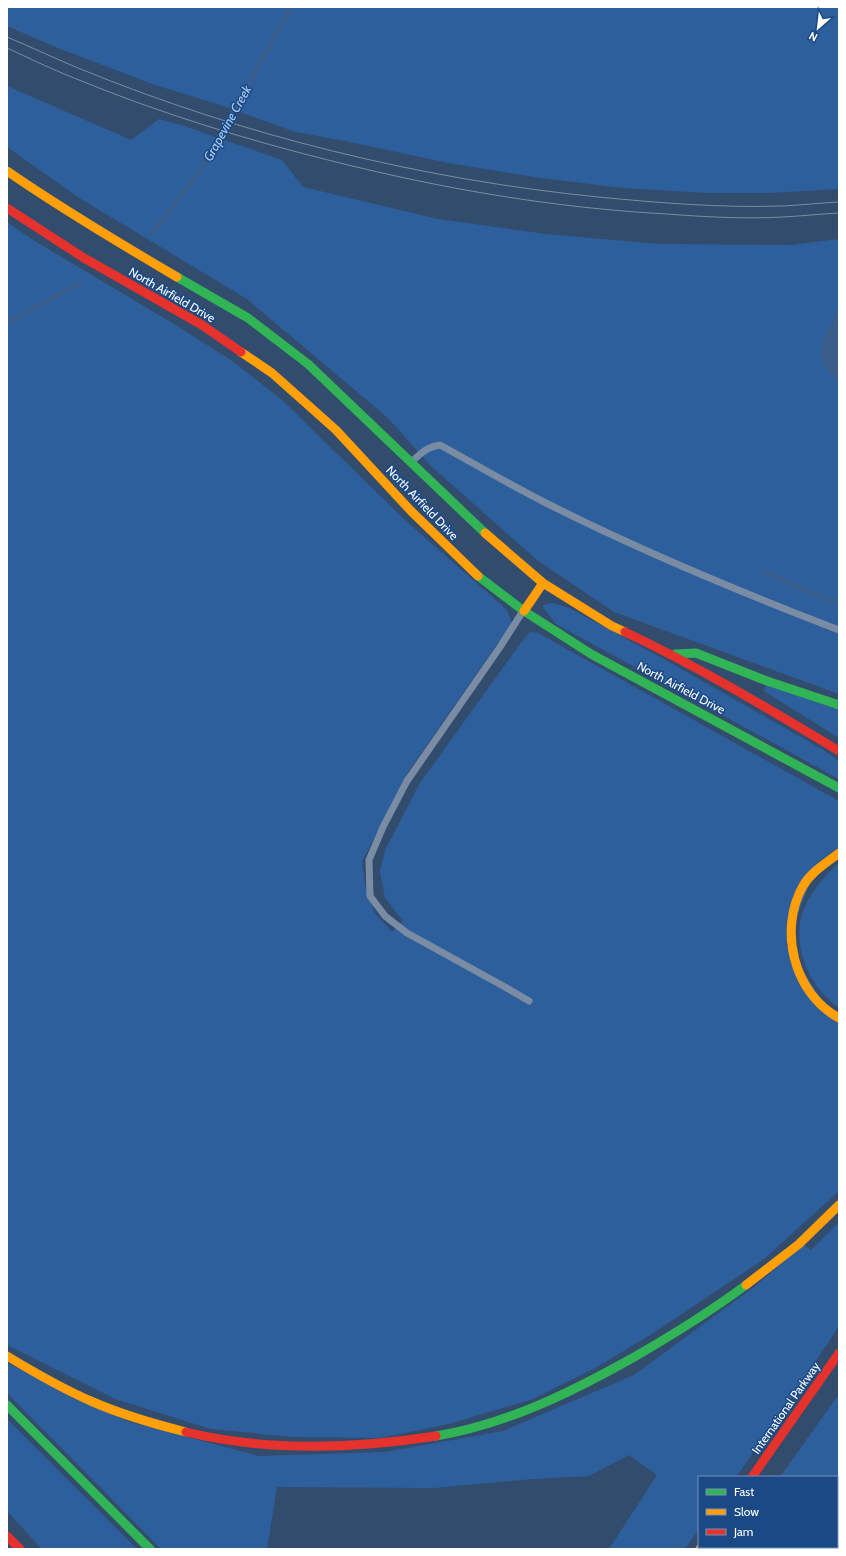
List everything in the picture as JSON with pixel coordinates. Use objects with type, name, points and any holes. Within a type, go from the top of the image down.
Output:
[{"type":"main road","name":"North Airfield Drive","points":[[7,171],[98,231],[248,318],[308,364],[492,540],[543,583],[612,626],[672,654],[788,720],[839,752]]},
{"type":"main road","name":"North Airfield Drive","points":[[7,208],[84,258],[202,325],[272,373],[336,430],[412,511],[472,571],[524,611],[592,654],[839,788]]},
{"type":"main road","points":[[524,611],[543,583]]},
{"type":"main road","points":[[672,654],[696,654],[767,681],[839,705]]},
{"type":"main road","points":[[839,853],[810,876],[798,896],[790,921],[790,938],[797,971],[807,988],[828,1012],[839,1018]]},
{"type":"main road","points":[[7,1356],[55,1384],[104,1407],[153,1424],[212,1438],[258,1444],[324,1448],[382,1445],[432,1437],[490,1422],[548,1400],[584,1384],[624,1363],[684,1328],[750,1283],[800,1243],[839,1205]]},
{"type":"main road","name":"International Parkway","points":[[753,1476],[839,1353]]},
{"type":"main road","points":[[7,1405],[150,1549]]},
{"type":"main road","points":[[7,1536],[20,1549]]},
{"type":"lane","points":[[411,462],[425,450],[433,446],[440,445],[546,503],[658,556],[777,606],[839,630]]},
{"type":"lane","points":[[524,611],[408,782],[384,827],[369,860],[370,896],[385,916],[407,933],[529,1001]]},
{"type":"shaded area","points":[[7,7],[839,7],[839,189],[768,193],[706,193],[623,188],[541,178],[448,163],[296,132],[214,103],[155,85],[53,46],[7,26]]},
{"type":"shaded area","points":[[7,86],[131,140],[159,119],[181,125],[282,160],[303,187],[438,219],[546,234],[658,244],[791,245],[839,239],[839,694],[614,612],[537,560],[431,466],[388,418],[247,299],[81,199],[7,147]]},
{"type":"shaded area","points":[[7,222],[33,240],[174,324],[231,360],[281,399],[407,522],[507,610],[512,623],[408,772],[362,862],[365,885],[374,912],[392,932],[403,921],[385,898],[380,871],[385,850],[420,783],[530,632],[538,633],[839,801],[839,847],[818,862],[786,945],[839,1026],[839,1191],[764,1259],[655,1332],[597,1367],[533,1399],[449,1424],[380,1438],[294,1437],[211,1429],[115,1399],[7,1345]]},
{"type":"shaded area","points":[[839,308],[839,381],[824,365],[822,346],[829,327]]},
{"type":"shaded area","points":[[552,603],[569,608],[660,657],[822,749],[839,761],[839,779],[556,624],[543,607],[544,605]]},
{"type":"shaded area","points":[[766,685],[839,710],[839,738],[764,691]]},
{"type":"shaded area","points":[[839,863],[839,1008],[820,990],[806,967],[800,941],[800,927],[802,914],[812,893],[822,880]]},
{"type":"shaded area","points":[[839,1222],[839,1326],[791,1399],[737,1476],[698,1476],[698,1530],[685,1549],[609,1549],[657,1475],[629,1455],[589,1476],[533,1479],[434,1488],[277,1487],[267,1549],[161,1549],[7,1393],[7,1363],[130,1422],[259,1456],[385,1452],[503,1431],[634,1375],[754,1287],[804,1245],[811,1250]]},
{"type":"shaded area","points":[[839,1394],[839,1549],[728,1549],[838,1548],[838,1476],[781,1476]]},
{"type":"shaded area","points":[[7,1419],[137,1549],[42,1549],[7,1511]]},
{"type":"waterway","name":"Grapevine Creek","points":[[153,232],[200,171],[291,7]]},
{"type":"waterway","name":"Grapevine Creek","points":[[7,323],[81,282]]},
{"type":"waterway","points":[[761,570],[813,594],[839,604]]},
{"type":"tram line","points":[[7,37],[78,68],[204,114],[269,134],[399,166],[465,179],[531,189],[644,201],[714,206],[783,206],[839,202]]},
{"type":"tram line","points":[[7,48],[106,91],[204,125],[303,154],[418,181],[500,196],[625,211],[740,218],[769,218],[839,213]]},
{"type":"traffic: fast","points":[[177,277],[248,318],[308,364],[485,533]]},
{"type":"traffic: fast","points":[[478,576],[524,611],[591,654],[839,788]]},
{"type":"traffic: fast","points":[[675,654],[696,653],[767,681],[839,705]]},
{"type":"traffic: fast","points":[[436,1436],[463,1431],[515,1415],[589,1382],[664,1339],[706,1313],[746,1285]]},
{"type":"traffic: fast","points":[[7,1405],[150,1549]]},
{"type":"traffic: slow","points":[[7,171],[91,226],[177,277]]},
{"type":"traffic: slow","points":[[241,352],[272,373],[336,430],[411,511],[478,576]]},
{"type":"traffic: slow","points":[[485,533],[543,583],[612,626],[625,632]]},
{"type":"traffic: slow","points":[[524,611],[543,583]]},
{"type":"traffic: slow","points":[[839,853],[814,872],[806,881],[796,903],[792,922],[792,941],[795,960],[801,977],[811,993],[824,1007],[839,1018]]},
{"type":"traffic: slow","points":[[746,1285],[799,1244],[839,1205]]},
{"type":"traffic: slow","points":[[7,1356],[71,1392],[93,1402],[139,1419],[186,1432]]},
{"type":"traffic: jam","points":[[7,208],[84,258],[202,325],[241,352]]},
{"type":"traffic: jam","points":[[625,632],[707,674],[839,751]]},
{"type":"traffic: jam","points":[[753,1476],[839,1353]]},
{"type":"traffic: jam","points":[[186,1432],[248,1443],[311,1446],[373,1444],[436,1436]]},
{"type":"traffic: jam","points":[[7,1536],[20,1549]]}]
